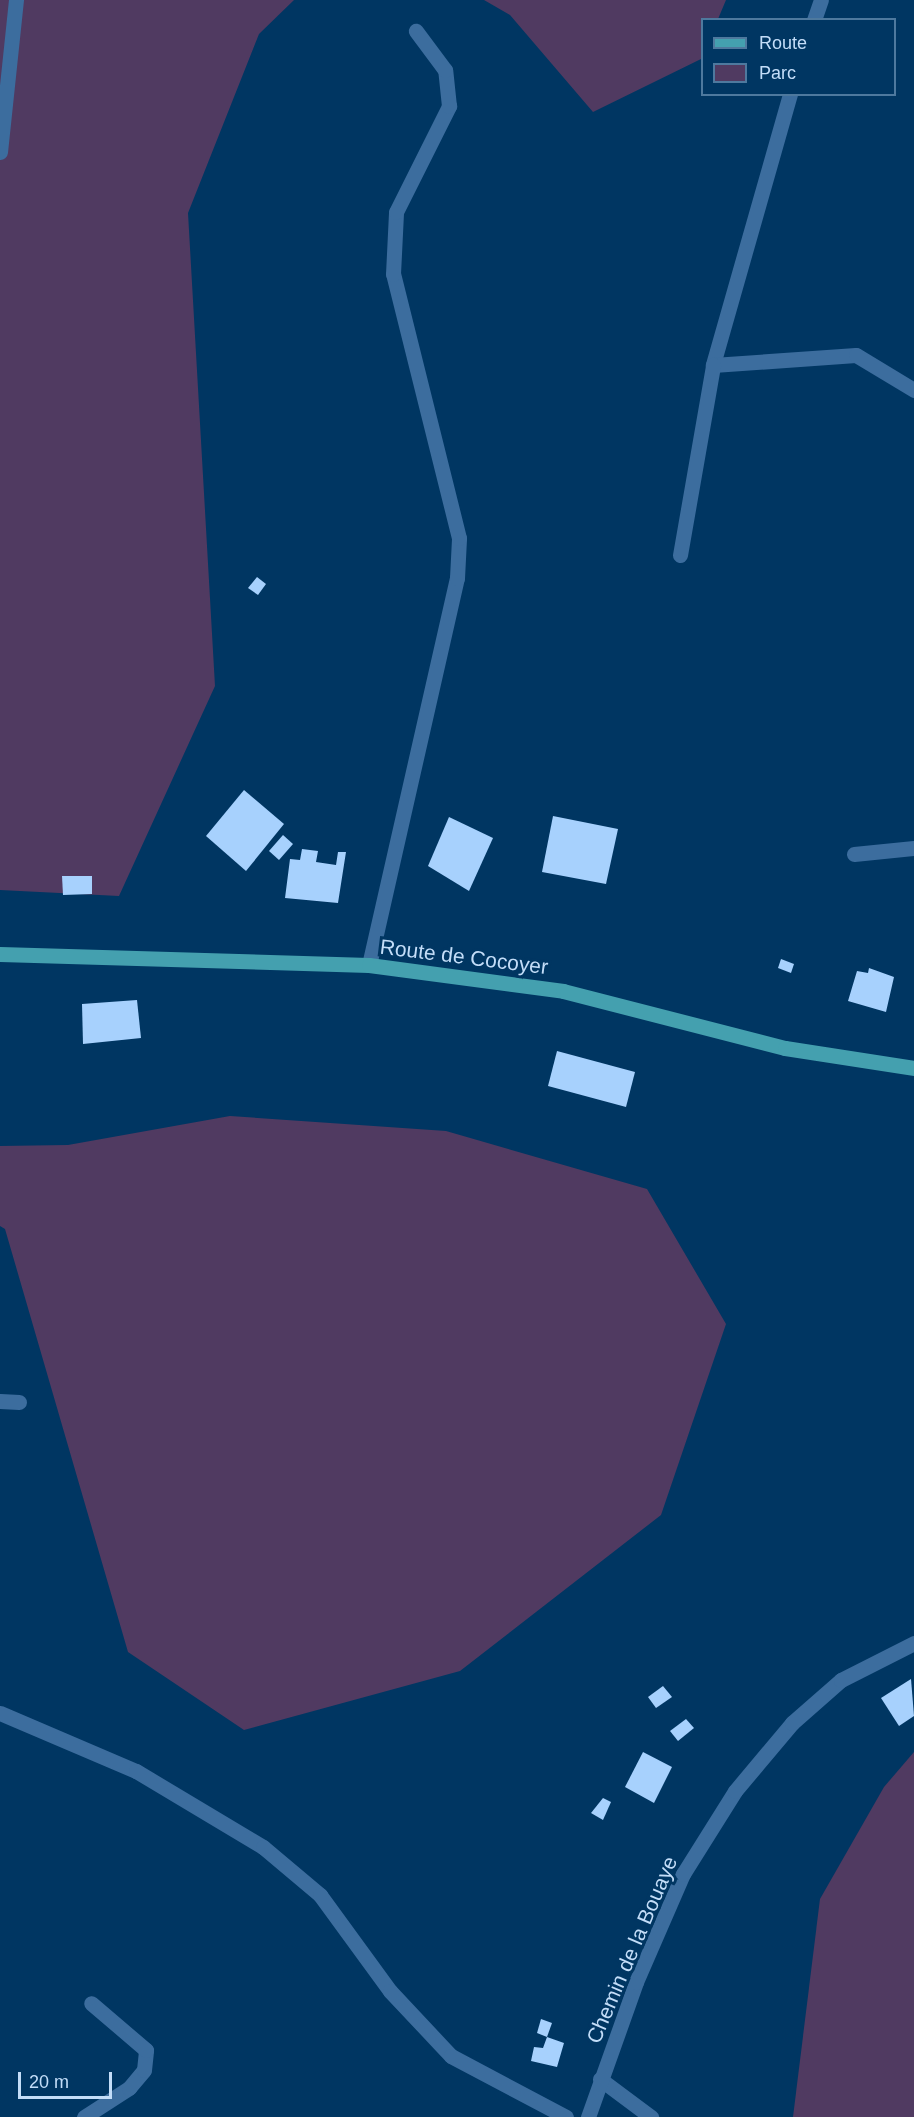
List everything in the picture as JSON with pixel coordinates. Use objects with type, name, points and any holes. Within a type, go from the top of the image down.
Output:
[{"type":"main road","name":"Route de Cocoyer","points":[[0,954],[369,965],[563,991],[785,1048],[914,1068]]},
{"type":"street","points":[[0,152],[16,0]]},
{"type":"street","points":[[815,18],[821,0]]},
{"type":"street","points":[[369,965],[457,578],[458,548],[393,274],[396,212],[449,106],[445,70],[416,31]]},
{"type":"street","points":[[680,555],[713,364],[789,96]]},
{"type":"street","points":[[713,364],[856,355],[914,390]]},
{"type":"street","points":[[854,854],[914,848]]},
{"type":"street","points":[[0,1401],[19,1402]]},
{"type":"street","name":"Chemin de la Bouaye","points":[[588,2117],[600,2079],[683,1874],[735,1791],[792,1723],[841,1680],[914,1642]]},
{"type":"street","points":[[0,1713],[136,1771],[263,1847],[320,1895],[390,1991],[451,2056],[566,2117]]},
{"type":"street","points":[[84,2117],[129,2088],[144,2070],[146,2050],[91,2004]]},
{"type":"street","points":[[600,2079],[651,2117]]},
{"type":"green space","points":[[0,0],[294,0],[259,34],[188,213],[215,686],[119,896],[0,890]]},
{"type":"green space","points":[[484,0],[726,0],[718,18],[701,18],[701,59],[593,112],[510,15]]},
{"type":"green space","points":[[230,1116],[446,1131],[647,1189],[726,1324],[661,1515],[460,1671],[244,1730],[128,1652],[5,1229],[0,1226],[0,1146],[68,1145]]},
{"type":"green space","points":[[914,1752],[914,2117],[793,2117],[820,1899],[884,1787]]},
{"type":"building","points":[[257,577],[266,584],[258,595],[248,588]]},
{"type":"building","points":[[244,790],[284,824],[246,871],[206,836]]},
{"type":"building","points":[[553,816],[618,829],[606,884],[542,872]]},
{"type":"building","points":[[449,817],[493,838],[469,891],[428,866]]},
{"type":"building","points":[[283,835],[293,844],[279,860],[269,851]]},
{"type":"building","points":[[302,849],[318,851],[316,862],[336,865],[338,852],[346,852],[338,903],[285,898],[290,859],[300,860]]},
{"type":"building","points":[[62,876],[92,876],[92,894],[63,895]]},
{"type":"building","points":[[781,959],[794,964],[791,973],[778,968]]},
{"type":"building","points":[[869,968],[894,977],[886,1012],[848,1001],[857,971],[868,973]]},
{"type":"building","points":[[137,1000],[141,1038],[83,1044],[82,1004]]},
{"type":"building","points":[[557,1051],[635,1072],[626,1107],[548,1086]]},
{"type":"building","points":[[911,1679],[914,1716],[899,1726],[881,1698]]},
{"type":"building","points":[[663,1686],[672,1697],[656,1708],[648,1697]]},
{"type":"building","points":[[686,1719],[694,1728],[678,1741],[670,1731]]},
{"type":"building","points":[[643,1752],[672,1767],[654,1803],[625,1787]]},
{"type":"building","points":[[603,1798],[611,1802],[603,1820],[591,1813]]},
{"type":"building","points":[[541,2019],[552,2023],[547,2037],[537,2033]]},
{"type":"building","points":[[547,2037],[564,2043],[557,2067],[531,2061],[534,2047],[543,2048]]}]
